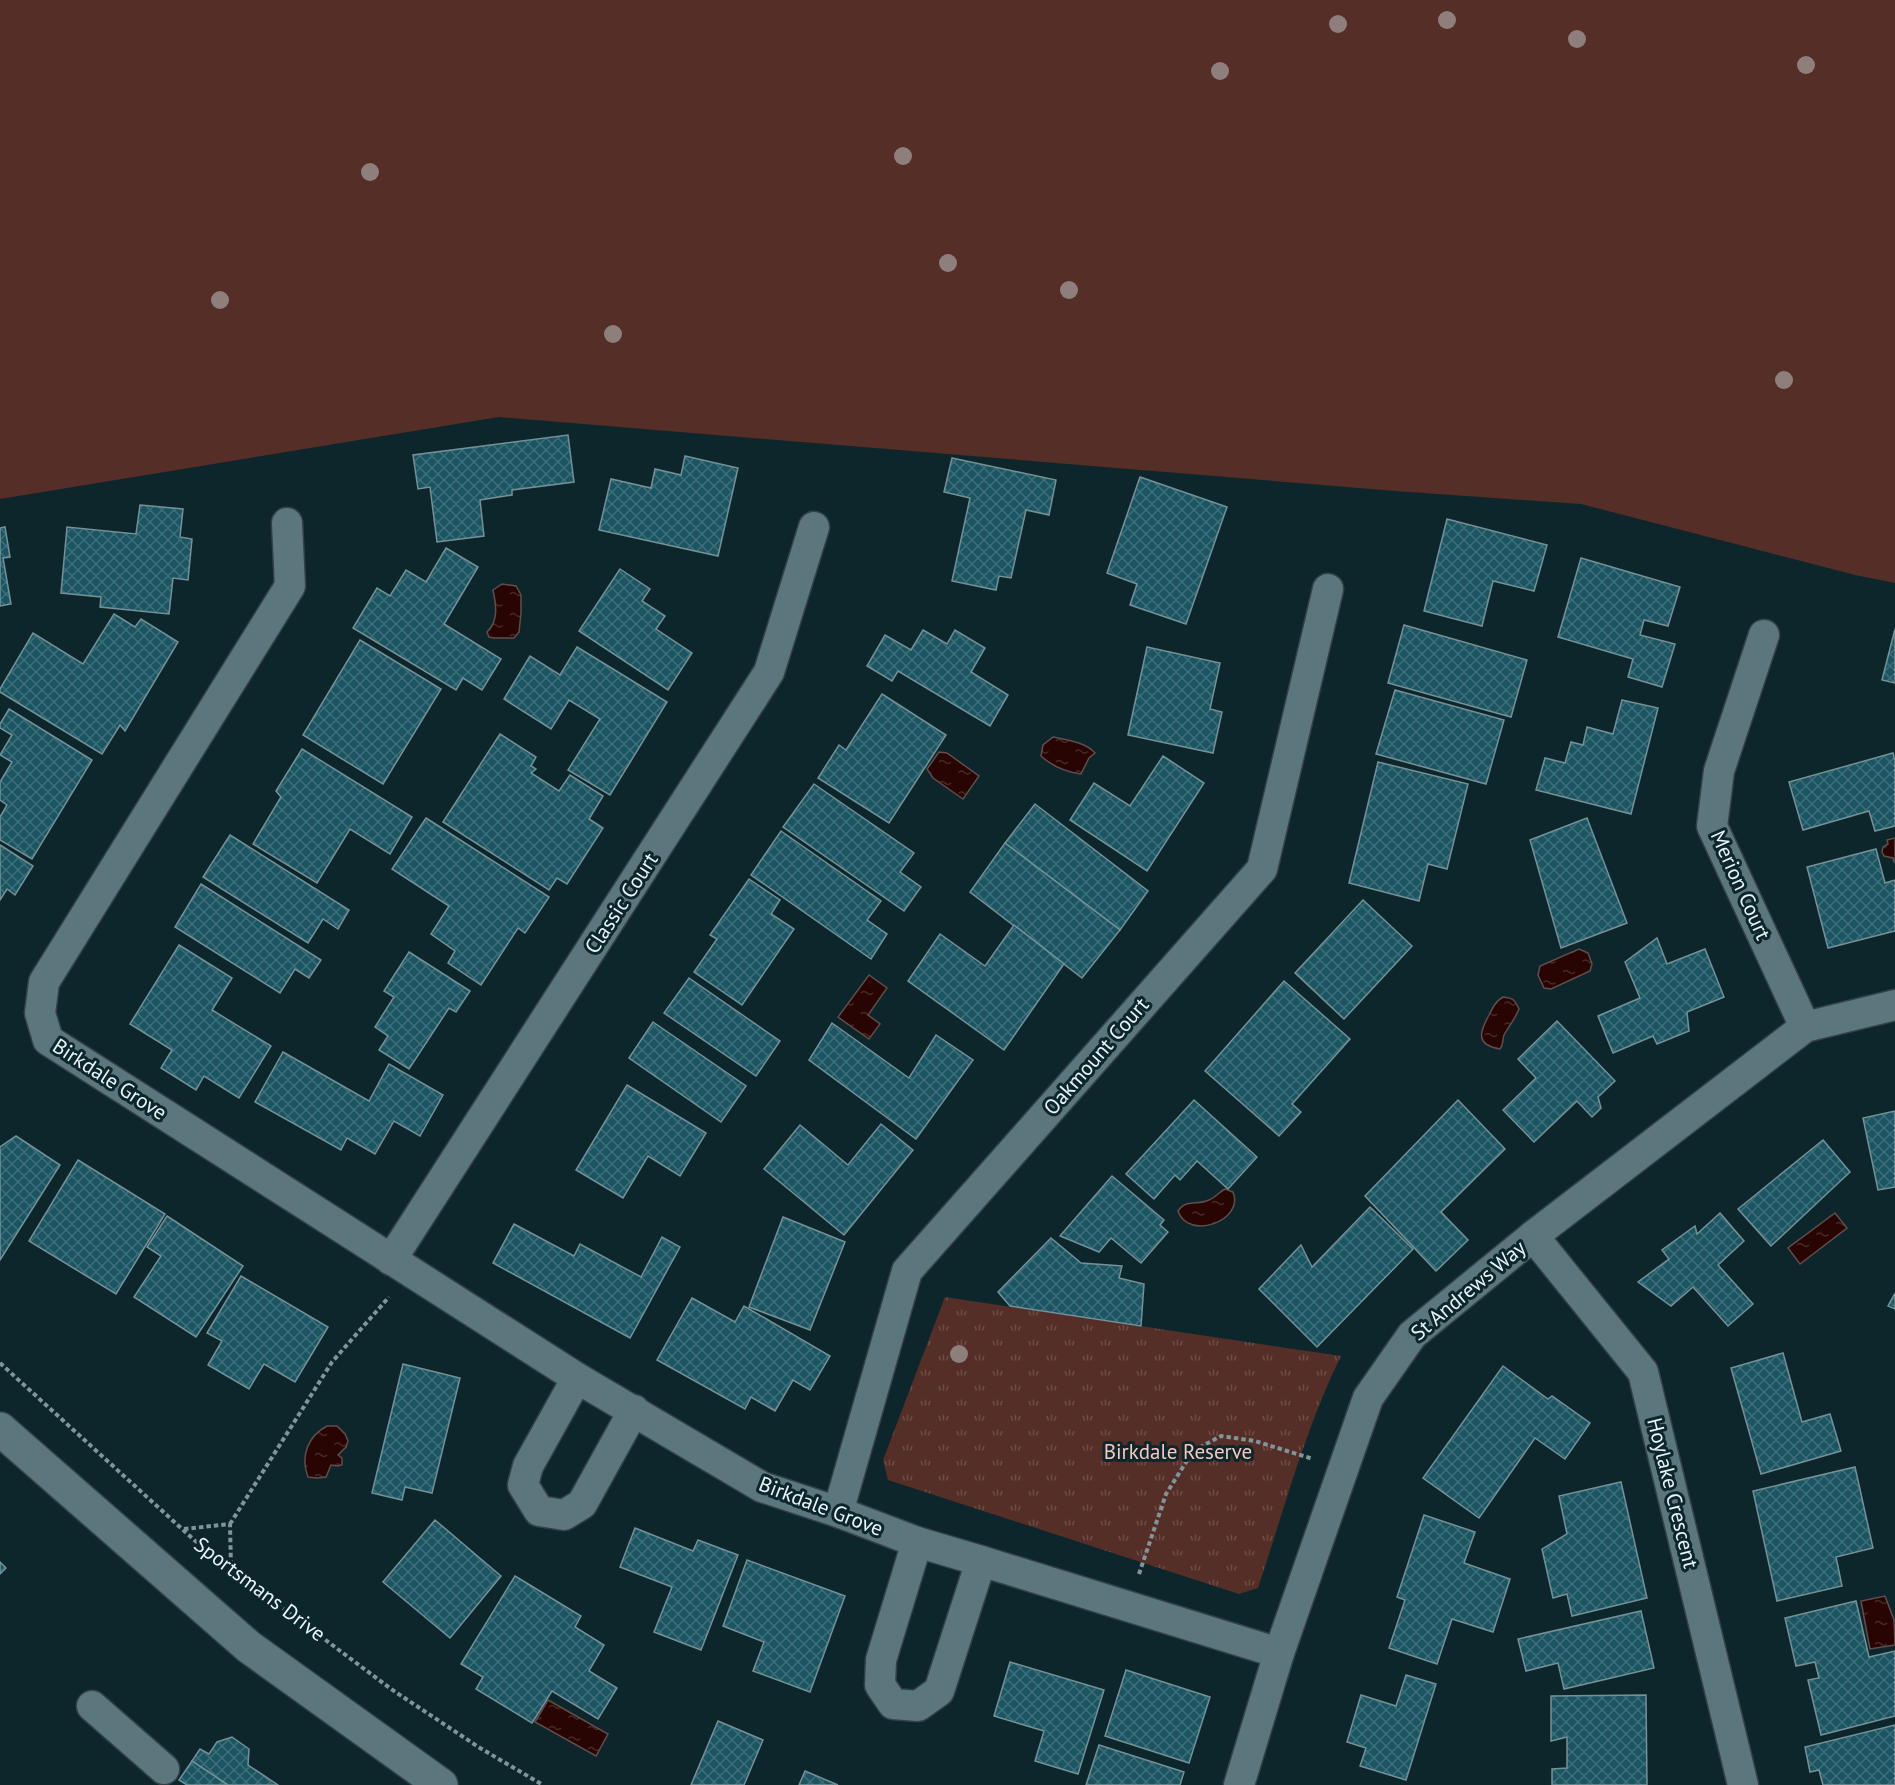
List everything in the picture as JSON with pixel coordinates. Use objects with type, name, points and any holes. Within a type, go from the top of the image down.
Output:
[{"type":"street","name":"Birkdale Grove","points":[[287,523],[290,586],[44,982],[40,1013],[48,1040],[577,1378],[762,1487],[838,1512],[917,1542],[1279,1653]]},
{"type":"street","name":"Classic Court","points":[[391,1260],[769,672],[814,527]]},
{"type":"street","name":"Oakmount Court","points":[[838,1512],[907,1271],[1262,869],[1329,589]]},
{"type":"street","name":"Merion Court","points":[[1764,635],[1719,771],[1712,826],[1805,1027]]},
{"type":"street","name":"St Andrews Way","points":[[1239,1785],[1279,1653],[1368,1398],[1412,1335],[1533,1236],[1805,1027],[1895,1005]]},
{"type":"street","name":"Hoylake Crescent","points":[[1533,1236],[1643,1372],[1743,1785]]},
{"type":"street","points":[[577,1378],[528,1466],[523,1485],[539,1511],[564,1515],[582,1504],[634,1410]]},
{"type":"street","points":[[0,1429],[249,1647],[441,1785]]},
{"type":"street","points":[[917,1542],[881,1660],[880,1685],[893,1704],[918,1706],[939,1690],[981,1561]]},
{"type":"street","points":[[92,1706],[164,1769]]},
{"type":"path","points":[[231,1568],[230,1524],[332,1362],[389,1298],[391,1260]]},
{"type":"path","name":"Sportsmans Drive","points":[[0,1363],[204,1549],[391,1689],[480,1748],[543,1785]]},
{"type":"path","points":[[1138,1578],[1166,1494],[1192,1451],[1221,1436],[1255,1441],[1314,1459]]},
{"type":"path","points":[[183,1529],[230,1524]]},
{"type":"green space","points":[[0,0],[1895,0],[1895,583],[1855,575],[1581,504],[1395,491],[499,417],[0,499]]},
{"type":"green space","name":"Birkdale Reserve","points":[[945,1297],[1341,1356],[1316,1412],[1258,1588],[1239,1594],[888,1480],[883,1460]]},
{"type":"water","points":[[502,584],[516,586],[521,595],[519,632],[514,638],[489,637],[487,632],[495,618],[493,590]]},
{"type":"water","points":[[1053,737],[1081,744],[1095,753],[1089,758],[1081,774],[1060,768],[1041,756],[1043,745]]},
{"type":"water","points":[[939,752],[947,753],[979,776],[963,799],[933,778],[927,769]]},
{"type":"water","points":[[1895,838],[1894,862],[1893,858],[1884,856],[1882,852],[1883,847],[1888,844],[1887,840]]},
{"type":"water","points":[[1579,949],[1588,953],[1592,964],[1590,971],[1551,989],[1544,988],[1538,975],[1540,966]]},
{"type":"water","points":[[869,975],[887,988],[868,1015],[880,1024],[869,1039],[838,1017]]},
{"type":"water","points":[[1503,997],[1513,1000],[1519,1009],[1504,1035],[1500,1049],[1487,1045],[1483,1041],[1482,1033],[1493,1007]]},
{"type":"water","points":[[1225,1189],[1233,1192],[1234,1202],[1231,1211],[1224,1219],[1214,1224],[1192,1225],[1184,1220],[1178,1211],[1189,1203],[1205,1202]]},
{"type":"water","points":[[1835,1213],[1847,1228],[1800,1264],[1788,1248]]},
{"type":"water","points":[[327,1426],[337,1426],[348,1441],[346,1447],[338,1455],[342,1458],[342,1465],[331,1465],[326,1477],[308,1477],[305,1462],[307,1447],[315,1435]]},
{"type":"water","points":[[1885,1596],[1894,1620],[1895,1645],[1870,1649],[1861,1601]]},
{"type":"water","points":[[548,1700],[608,1734],[596,1756],[535,1722]]},
{"type":"building","points":[[568,435],[574,482],[512,490],[512,495],[480,500],[484,536],[437,542],[430,487],[418,489],[413,455]]},
{"type":"building","points":[[685,456],[738,468],[718,556],[599,530],[611,479],[651,488],[655,469],[681,475]]},
{"type":"building","points":[[952,458],[1056,480],[1049,515],[1026,510],[1011,578],[999,576],[996,590],[952,581],[970,498],[944,492]]},
{"type":"building","points":[[1140,477],[1227,507],[1186,624],[1130,605],[1137,584],[1107,573]]},
{"type":"building","points":[[140,505],[183,509],[180,537],[192,539],[188,580],[173,578],[169,614],[100,607],[101,597],[61,593],[67,527],[136,534]]},
{"type":"building","points":[[1447,519],[1547,545],[1534,591],[1493,581],[1482,626],[1424,611]]},
{"type":"building","points":[[5,527],[10,557],[3,558],[11,604],[0,606],[0,528]]},
{"type":"building","points":[[446,548],[478,567],[444,624],[501,659],[482,690],[463,678],[456,690],[353,628],[377,588],[390,596],[406,570],[426,582]]},
{"type":"building","points":[[1581,558],[1680,587],[1668,626],[1644,620],[1640,635],[1675,644],[1662,687],[1628,677],[1633,659],[1558,637]]},
{"type":"building","points":[[620,569],[650,589],[642,601],[665,616],[656,629],[692,653],[668,690],[579,631]]},
{"type":"building","points":[[114,614],[135,627],[141,619],[178,642],[125,731],[120,725],[102,754],[0,692],[0,689],[33,633],[83,664]]},
{"type":"building","points":[[1404,625],[1527,660],[1511,717],[1388,683]]},
{"type":"building","points":[[1895,629],[1895,683],[1882,680]]},
{"type":"building","points":[[923,630],[947,644],[955,630],[985,648],[971,672],[1008,695],[990,726],[898,671],[892,681],[867,666],[885,635],[911,650]]},
{"type":"building","points":[[360,640],[441,689],[383,784],[303,735]]},
{"type":"building","points":[[577,647],[667,702],[610,795],[568,770],[600,719],[569,700],[551,729],[504,699],[530,656],[560,675]]},
{"type":"building","points":[[1147,647],[1220,663],[1210,709],[1222,712],[1213,753],[1128,735]]},
{"type":"building","points":[[1395,690],[1504,720],[1486,784],[1376,754]]},
{"type":"building","points":[[882,694],[946,735],[889,823],[818,778],[839,745],[846,750]]},
{"type":"building","points":[[1622,700],[1658,708],[1631,814],[1536,790],[1545,758],[1565,763],[1571,742],[1583,745],[1587,727],[1613,734]]},
{"type":"building","points":[[9,709],[92,760],[32,859],[0,840],[0,817],[7,805],[0,800],[0,782],[12,762],[0,755],[12,735],[0,728],[0,724]]},
{"type":"building","points":[[500,734],[536,757],[531,766],[536,769],[531,773],[559,791],[570,775],[603,796],[589,819],[603,828],[567,884],[557,878],[549,890],[443,822]]},
{"type":"building","points":[[302,749],[412,817],[390,854],[350,829],[317,883],[253,844],[281,797],[276,791]]},
{"type":"building","points":[[1893,753],[1895,826],[1875,831],[1869,811],[1803,830],[1789,782]]},
{"type":"building","points":[[1163,756],[1204,783],[1147,871],[1070,820],[1094,783],[1130,806]]},
{"type":"building","points":[[1378,762],[1468,784],[1447,869],[1428,864],[1419,901],[1349,883]]},
{"type":"building","points":[[814,784],[914,853],[900,872],[921,887],[904,911],[783,827]]},
{"type":"building","points":[[1035,804],[1148,891],[1120,930],[1005,843]]},
{"type":"building","points":[[426,818],[549,897],[525,933],[518,928],[481,985],[448,963],[455,951],[431,934],[449,906],[392,869]]},
{"type":"building","points":[[1587,818],[1627,923],[1561,948],[1530,840]]},
{"type":"building","points":[[781,831],[881,901],[867,920],[887,934],[871,959],[751,875]]},
{"type":"building","points":[[230,835],[349,910],[338,929],[323,919],[308,943],[203,877]]},
{"type":"building","points":[[1005,843],[1120,930],[1082,978],[970,892]]},
{"type":"building","points":[[0,845],[33,866],[15,895],[7,889],[0,900]]},
{"type":"building","points":[[1876,849],[1885,883],[1895,880],[1895,931],[1828,948],[1807,867]]},
{"type":"building","points":[[749,879],[780,900],[771,914],[794,929],[742,1005],[694,972],[717,939],[710,935]]},
{"type":"building","points":[[201,884],[321,960],[309,978],[295,969],[280,993],[175,927]]},
{"type":"building","points":[[1363,900],[1412,946],[1344,1019],[1295,973]]},
{"type":"building","points":[[1014,925],[1064,964],[1004,1050],[908,981],[940,934],[985,966]]},
{"type":"building","points":[[1657,938],[1667,964],[1705,949],[1724,997],[1687,1012],[1689,1031],[1657,1044],[1653,1036],[1613,1053],[1598,1016],[1640,998],[1625,962]]},
{"type":"building","points":[[179,945],[232,978],[212,1010],[271,1046],[239,1098],[204,1076],[196,1090],[161,1068],[172,1050],[130,1024]]},
{"type":"building","points":[[409,952],[470,991],[456,1012],[449,1008],[409,1069],[379,1050],[388,1036],[375,1027],[394,997],[384,991]]},
{"type":"building","points":[[689,978],[780,1041],[756,1076],[664,1013]]},
{"type":"building","points":[[1284,981],[1350,1039],[1292,1104],[1301,1112],[1279,1136],[1205,1071]]},
{"type":"building","points":[[1557,1021],[1615,1081],[1598,1097],[1601,1108],[1592,1117],[1577,1101],[1534,1142],[1503,1110],[1536,1078],[1518,1059]]},
{"type":"building","points":[[653,1022],[746,1086],[721,1122],[629,1058]]},
{"type":"building","points":[[832,1023],[909,1078],[936,1035],[973,1060],[916,1139],[809,1060]]},
{"type":"building","points":[[283,1052],[369,1101],[389,1064],[443,1095],[420,1136],[394,1121],[375,1154],[347,1138],[341,1150],[255,1102]]},
{"type":"building","points":[[627,1085],[706,1133],[680,1176],[648,1156],[623,1198],[576,1170]]},
{"type":"building","points":[[1194,1100],[1257,1157],[1228,1189],[1197,1161],[1180,1180],[1175,1175],[1154,1199],[1126,1174]]},
{"type":"building","points":[[1458,1100],[1505,1149],[1441,1212],[1468,1240],[1436,1271],[1365,1196]]},
{"type":"building","points":[[1895,1111],[1895,1187],[1878,1190],[1863,1118]]},
{"type":"building","points":[[881,1124],[913,1150],[844,1235],[764,1169],[800,1125],[848,1165]]},
{"type":"building","points":[[16,1136],[60,1165],[0,1260],[0,1147]]},
{"type":"building","points":[[1823,1140],[1850,1172],[1771,1246],[1738,1209]]},
{"type":"building","points":[[78,1160],[165,1214],[116,1294],[29,1241]]},
{"type":"building","points":[[1112,1176],[1164,1220],[1160,1225],[1168,1232],[1141,1263],[1111,1238],[1099,1252],[1060,1236]]},
{"type":"building","points":[[1370,1207],[1413,1249],[1317,1347],[1259,1289],[1301,1245],[1312,1267]]},
{"type":"building","points":[[1720,1213],[1744,1241],[1718,1265],[1753,1304],[1728,1326],[1693,1287],[1671,1306],[1638,1282],[1669,1259],[1662,1250],[1695,1226],[1697,1234]]},
{"type":"building","points":[[167,1216],[243,1266],[196,1337],[134,1297],[161,1256],[147,1247]]},
{"type":"building","points":[[783,1217],[845,1242],[810,1330],[749,1307]]},
{"type":"building","points":[[514,1224],[574,1256],[580,1244],[641,1277],[662,1237],[680,1247],[630,1338],[493,1263]]},
{"type":"building","points":[[1051,1238],[1081,1263],[1122,1266],[1119,1278],[1144,1284],[1141,1326],[1010,1306],[998,1292]]},
{"type":"building","points":[[241,1276],[328,1327],[295,1382],[264,1364],[249,1389],[208,1365],[222,1341],[207,1333]]},
{"type":"building","points":[[1895,1293],[1895,1309],[1888,1306]]},
{"type":"building","points":[[692,1298],[735,1322],[744,1306],[830,1356],[810,1390],[793,1380],[775,1411],[751,1397],[745,1409],[657,1360]]},
{"type":"building","points":[[1783,1353],[1802,1422],[1830,1414],[1841,1451],[1761,1474],[1731,1368]]},
{"type":"building","points":[[403,1364],[460,1378],[432,1493],[405,1487],[402,1500],[372,1493]]},
{"type":"building","points":[[1503,1366],[1548,1399],[1552,1396],[1590,1423],[1565,1459],[1535,1438],[1479,1518],[1423,1478]]},
{"type":"building","points":[[1855,1467],[1873,1548],[1836,1557],[1842,1586],[1777,1601],[1753,1491]]},
{"type":"building","points":[[1621,1482],[1647,1598],[1572,1616],[1567,1594],[1553,1598],[1542,1549],[1567,1534],[1559,1496]]},
{"type":"building","points":[[1424,1515],[1475,1532],[1464,1563],[1510,1579],[1493,1632],[1452,1619],[1437,1664],[1389,1648],[1405,1600],[1397,1597]]},
{"type":"building","points":[[435,1520],[501,1576],[450,1638],[383,1582]]},
{"type":"building","points":[[635,1528],[693,1551],[698,1540],[738,1555],[701,1650],[654,1632],[672,1587],[620,1567]]},
{"type":"building","points":[[747,1560],[845,1596],[810,1692],[753,1671],[764,1642],[723,1626]]},
{"type":"building","points":[[0,1562],[6,1568],[0,1574]]},
{"type":"building","points":[[515,1576],[581,1616],[575,1627],[604,1645],[589,1671],[617,1688],[598,1719],[552,1691],[532,1723],[476,1689],[483,1677],[461,1664]]},
{"type":"building","points":[[1856,1601],[1869,1657],[1895,1651],[1895,1716],[1821,1735],[1808,1680],[1819,1678],[1815,1662],[1796,1666],[1785,1618]]},
{"type":"building","points":[[1641,1611],[1654,1668],[1564,1689],[1558,1663],[1526,1671],[1518,1639]]},
{"type":"building","points":[[1010,1662],[1104,1690],[1078,1774],[1035,1761],[1044,1731],[994,1716]]},
{"type":"building","points":[[1126,1670],[1210,1697],[1189,1763],[1105,1736]]},
{"type":"building","points":[[1406,1675],[1436,1684],[1406,1780],[1360,1766],[1366,1748],[1347,1742],[1361,1695],[1396,1706]]},
{"type":"building","points":[[1646,1695],[1647,1785],[1552,1785],[1552,1769],[1567,1768],[1567,1737],[1551,1741],[1551,1696]]},
{"type":"building","points":[[718,1721],[763,1740],[744,1785],[691,1785]]},
{"type":"building","points":[[1895,1725],[1895,1785],[1823,1785],[1819,1770],[1810,1772],[1805,1747]]},
{"type":"building","points":[[232,1737],[249,1749],[248,1765],[278,1785],[228,1785],[192,1761],[200,1749],[209,1754],[217,1742]]},
{"type":"building","points":[[1099,1745],[1184,1772],[1180,1785],[1086,1785]]},
{"type":"building","points":[[192,1761],[228,1785],[187,1785],[179,1780]]},
{"type":"building","points":[[805,1771],[838,1785],[799,1785]]}]
